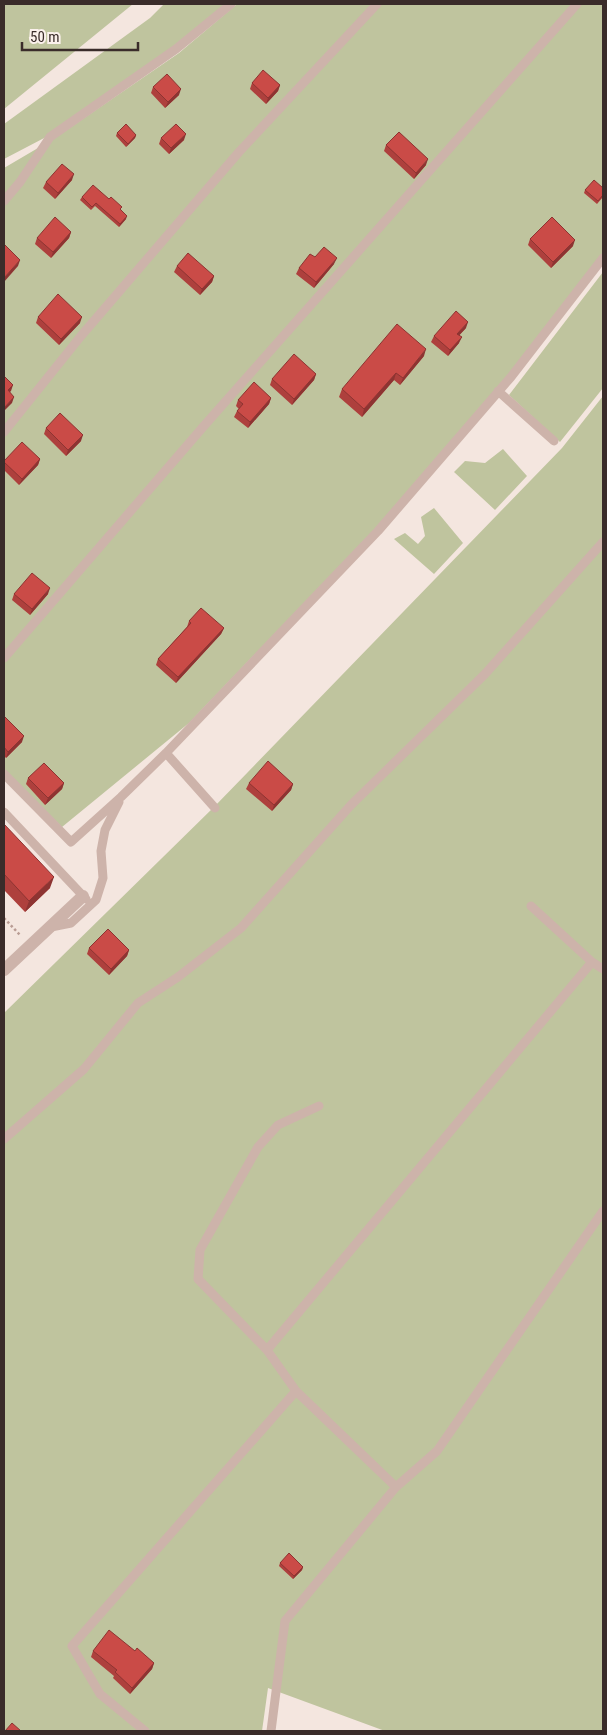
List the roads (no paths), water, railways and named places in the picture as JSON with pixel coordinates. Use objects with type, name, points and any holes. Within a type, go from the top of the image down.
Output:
[{"type":"street","points":[[4,970],[50,927],[88,900]]},
{"type":"lane","points":[[4,201],[20,182],[50,137],[176,49],[231,4]]},
{"type":"lane","points":[[4,432],[80,336],[233,160],[377,4]]},
{"type":"lane","points":[[4,658],[196,434],[577,4]]},
{"type":"lane","points":[[4,774],[71,842],[121,798],[378,531],[498,391],[603,258]]},
{"type":"lane","points":[[498,391],[554,441]]},
{"type":"lane","points":[[4,1139],[84,1069],[138,1003],[178,977],[241,928],[351,805],[485,674],[603,542]]},
{"type":"lane","points":[[166,752],[215,808]]},
{"type":"lane","points":[[4,812],[88,900],[96,900],[102,878],[102,852],[105,830],[121,798]]},
{"type":"lane","points":[[531,906],[592,962],[603,969]]},
{"type":"lane","points":[[267,1350],[592,962]]},
{"type":"lane","points":[[319,1106],[278,1125],[258,1148],[200,1250],[198,1279],[267,1350],[296,1391],[396,1487]]},
{"type":"lane","points":[[271,1731],[285,1621],[396,1487],[437,1451],[603,1211]]},
{"type":"lane","points":[[145,1731],[100,1694],[72,1646],[296,1391]]}]
